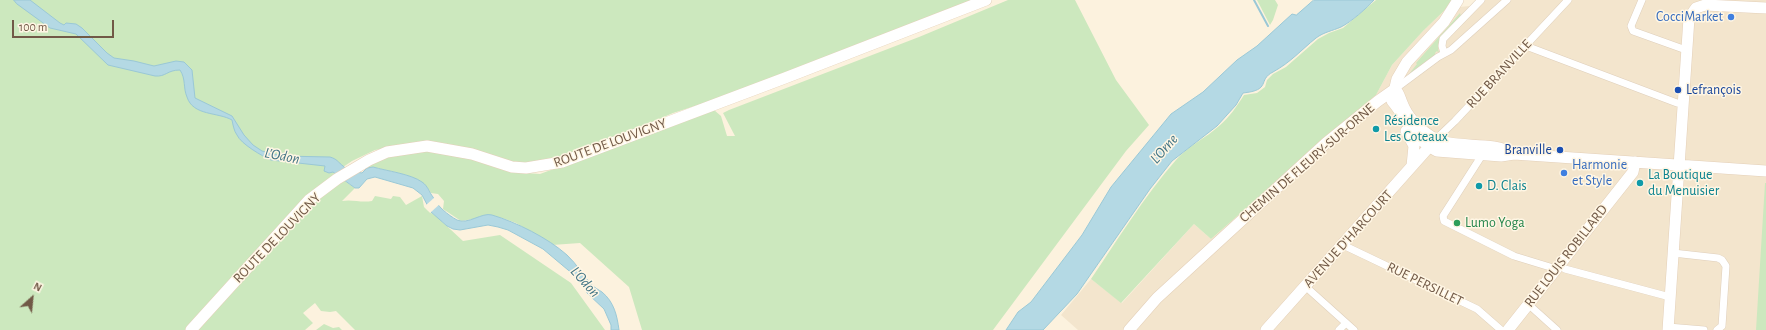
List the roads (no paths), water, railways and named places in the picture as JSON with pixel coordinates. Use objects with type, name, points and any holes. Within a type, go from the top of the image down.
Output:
[{"type":"street","name":"ROUTE DE LOUVIGNY","points":[[191,330],[309,200],[353,169],[387,152],[427,146],[472,154],[512,167],[538,167],[562,162],[986,0]]},
{"type":"street","points":[[1411,168],[1414,160],[1414,145],[1394,112],[1392,101],[1397,79],[1407,62],[1444,22],[1458,0]]},
{"type":"street","points":[[1444,53],[1442,46],[1444,39],[1481,0]]},
{"type":"street","points":[[1395,89],[1465,39],[1507,0]]},
{"type":"street","name":"RUE BRANVILLE","points":[[1432,143],[1455,121],[1568,0]]},
{"type":"street","points":[[1642,0],[1631,26],[1633,31],[1686,50]]},
{"type":"street","points":[[1704,330],[1668,328],[1682,103],[1689,18],[1696,8],[1705,4],[1766,8]]},
{"type":"street","points":[[1526,46],[1678,103],[1682,103]]},
{"type":"street","points":[[1395,89],[1399,92],[1403,105],[1412,119],[1424,132],[1437,151],[1485,150],[1501,156],[1514,154],[1766,171]]},
{"type":"street","name":"CHEMIN DE FLEURY-SUR-ORNE","points":[[1129,330],[1157,298],[1326,142],[1395,89]]},
{"type":"street","points":[[1392,101],[1416,135],[1432,143]]},
{"type":"street","name":"AVENUE D'HARCOURT","points":[[1266,330],[1432,143]]},
{"type":"street","points":[[1485,150],[1442,216],[1444,221],[1514,256],[1670,297]]},
{"type":"street","name":"RUE LOUIS ROBILLARD","points":[[1508,330],[1633,172],[1635,162]]},
{"type":"street","name":"RUE PERSILLET","points":[[1343,245],[1477,309],[1501,330]]},
{"type":"street","points":[[1673,253],[1718,258],[1726,266],[1722,326],[1717,330]]},
{"type":"street","points":[[1306,286],[1354,330]]},
{"type":"street","points":[[1528,304],[1557,330]]},
{"type":"street","points":[[1339,330],[1346,322]]},
{"type":"water","name":"L'Odon","points":[[14,0],[30,0],[60,23],[64,25],[66,23],[76,24],[114,58],[154,66],[176,61],[184,62],[192,70],[195,98],[232,116],[244,135],[253,145],[262,151],[282,156],[330,157],[347,169],[362,173],[367,168],[373,167],[405,175],[417,179],[424,184],[440,207],[457,220],[466,221],[484,215],[492,215],[531,231],[567,255],[592,285],[606,296],[614,309],[619,330],[611,330],[611,325],[604,309],[587,293],[583,284],[577,281],[574,275],[543,249],[508,230],[498,227],[488,225],[460,230],[453,229],[447,226],[431,212],[422,195],[413,188],[375,177],[367,179],[359,188],[355,188],[333,172],[329,173],[324,171],[325,166],[271,160],[257,153],[239,138],[235,132],[232,120],[226,117],[200,111],[190,103],[186,94],[183,77],[180,70],[155,76],[108,65],[76,34],[50,28],[17,4]]},
{"type":"water","name":"L'Orne","points":[[1314,0],[1374,0],[1359,15],[1345,25],[1322,34],[1290,60],[1268,75],[1258,90],[1243,93],[1236,105],[1217,126],[1172,161],[1150,189],[1077,294],[1043,330],[1006,330],[1018,312],[1031,302],[1082,235],[1111,187],[1171,114],[1203,92],[1237,60],[1257,46],[1292,14],[1296,15]]},
{"type":"waterway","points":[[1254,0],[1268,26]]},
{"type":"place","name":"CocciMarket","points":[[1731,17]]},
{"type":"place","name":"Lefrançois","points":[[1678,90]]},
{"type":"place","name":"Résidence Les Coteaux","points":[[1376,129]]},
{"type":"place","name":"Branville","points":[[1560,150]]},
{"type":"place","name":"Harmonie et Style","points":[[1564,173]]},
{"type":"place","name":"La Boutique du Menuisier","points":[[1640,183]]},
{"type":"place","name":"D. Clais","points":[[1479,186]]},
{"type":"place","name":"Lumo Yoga","points":[[1457,223]]}]
